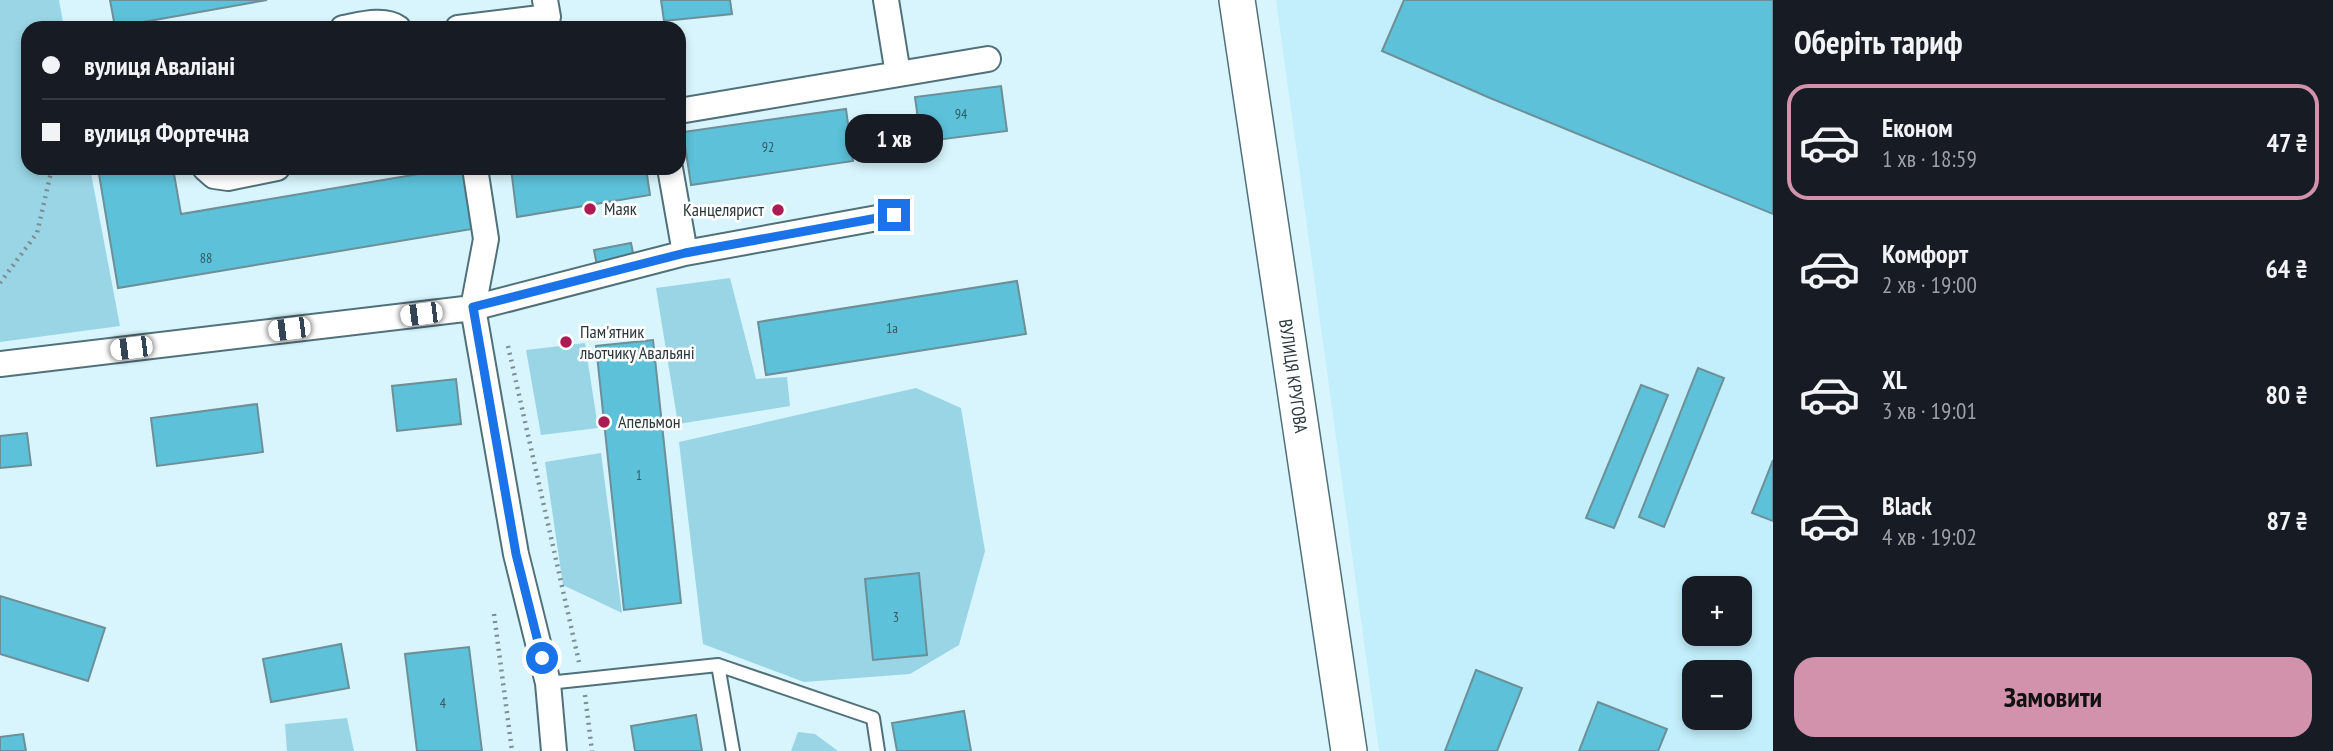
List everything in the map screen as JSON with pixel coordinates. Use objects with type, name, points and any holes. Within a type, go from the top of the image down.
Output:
[{"type":"street","points":[[515,21],[548,17],[545,0]]},
{"type":"street","points":[[886,0],[898,74]]},
{"type":"street","name":"ВУЛИЦЯ КРУГОВА","points":[[1237,0],[1349,751]]},
{"type":"street","points":[[686,110],[988,59]]},
{"type":"street","points":[[213,175],[239,175]]},
{"type":"street","points":[[476,175],[486,239],[473,307],[516,554],[548,682],[554,751]]},
{"type":"street","points":[[671,175],[685,253]]},
{"type":"street","points":[[0,364],[473,307],[685,253],[894,215]]},
{"type":"lane","points":[[718,664],[733,751]]},
{"type":"lane","points":[[548,682],[718,664],[873,718],[878,751]]},
{"type":"path","points":[[0,283],[37,233],[50,175]]},
{"type":"path","points":[[498,301],[583,679],[592,751]]},
{"type":"path","points":[[494,614],[512,751]]},
{"type":"shaded area","points":[[0,0],[59,0],[63,21],[21,21],[21,175],[91,175],[120,326],[0,342]]},
{"type":"shaded area","points":[[1276,0],[1773,0],[1773,751],[1379,751]]},
{"type":"shaded area","points":[[730,278],[756,379],[787,377],[790,406],[678,424],[656,288]]},
{"type":"shaded area","points":[[585,343],[598,428],[541,435],[526,350]]},
{"type":"shaded area","points":[[916,388],[961,408],[985,551],[959,645],[910,674],[804,682],[703,644],[679,442]]},
{"type":"shaded area","points":[[601,453],[622,613],[563,585],[545,462]]},
{"type":"shaded area","points":[[347,718],[354,751],[287,751],[285,724]]},
{"type":"shaded area","points":[[798,732],[815,734],[838,751],[791,751]]},
{"type":"building","points":[[110,0],[267,0],[149,21],[114,21]]},
{"type":"building","points":[[661,0],[730,0],[732,14],[664,21]]},
{"type":"building","points":[[1404,0],[1773,0],[1773,214],[1382,51]]},
{"type":"building","points":[[1001,86],[1007,131],[921,142],[915,97]]},
{"type":"building","points":[[846,109],[853,161],[691,185],[686,132]]},
{"type":"building","points":[[99,175],[174,175],[181,214],[412,175],[469,175],[478,228],[118,288]]},
{"type":"building","points":[[512,175],[647,175],[650,195],[517,217]]},
{"type":"building","points":[[631,243],[634,258],[597,266],[594,250]]},
{"type":"building","points":[[1017,281],[1026,334],[766,375],[758,322]]},
{"type":"building","points":[[653,340],[681,603],[624,610],[596,346]]},
{"type":"building","points":[[1698,368],[1724,378],[1664,527],[1639,517]]},
{"type":"building","points":[[456,379],[461,424],[397,431],[392,386]]},
{"type":"building","points":[[1641,385],[1668,395],[1614,528],[1586,518]]},
{"type":"building","points":[[257,404],[263,452],[157,466],[151,418]]},
{"type":"building","points":[[27,433],[31,465],[0,468],[0,436]]},
{"type":"building","points":[[1773,460],[1773,521],[1752,513]]},
{"type":"building","points":[[919,573],[927,655],[873,660],[865,579]]},
{"type":"building","points":[[0,596],[105,628],[88,681],[0,654]]},
{"type":"building","points":[[341,644],[349,688],[271,702],[263,659]]},
{"type":"building","points":[[469,647],[482,751],[417,751],[405,654]]},
{"type":"building","points":[[1476,670],[1522,688],[1497,751],[1445,751]]},
{"type":"building","points":[[1598,702],[1667,729],[1658,751],[1579,751]]},
{"type":"building","points":[[964,711],[971,751],[897,751],[892,723]]},
{"type":"building","points":[[696,715],[702,751],[635,751],[631,726]]},
{"type":"building","points":[[23,734],[26,751],[0,751],[0,737]]},
{"type":"place","name":"Маяк","points":[[590,209]]},
{"type":"place","name":"Канцелярист","points":[[778,210]]},
{"type":"place","name":"Пам'ятник льотчику Авальяні","points":[[566,342]]},
{"type":"place","name":"Апельмон","points":[[604,422]]},
{"type":"route","points":[[542,658],[516,554],[473,307],[685,253],[894,215]]}]
